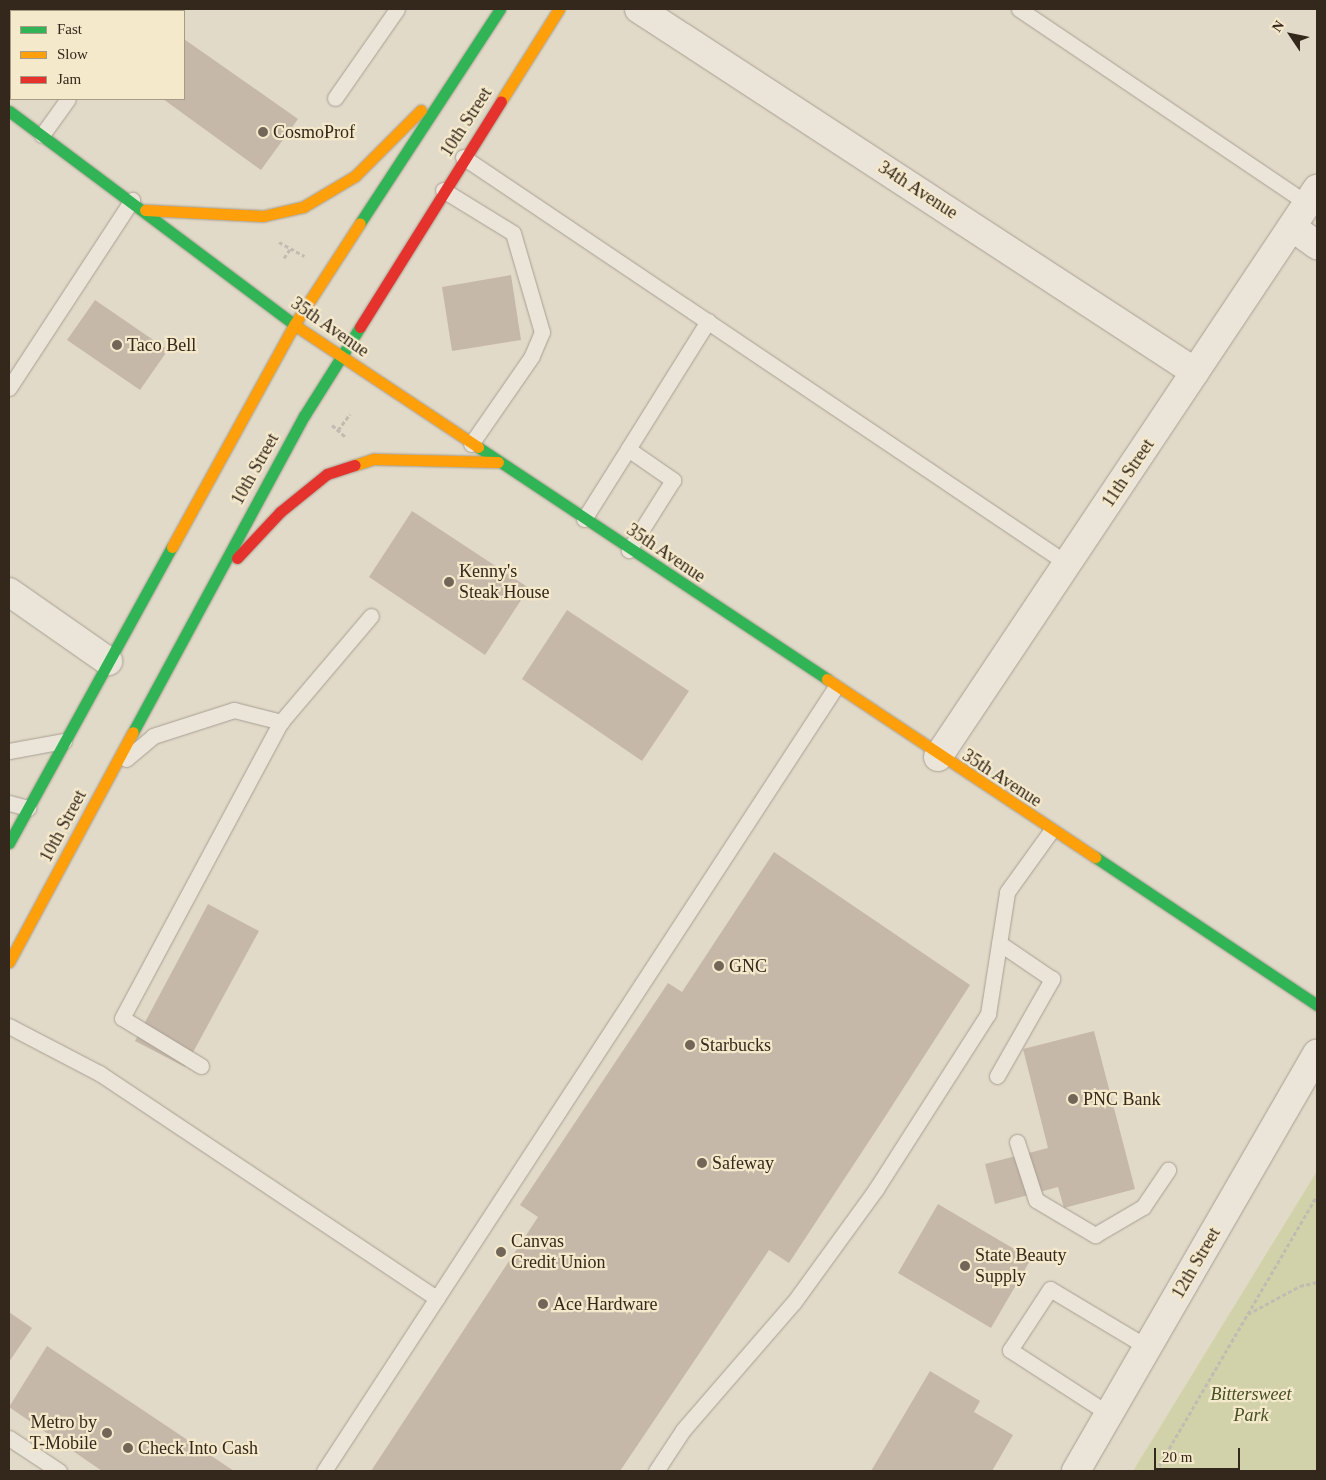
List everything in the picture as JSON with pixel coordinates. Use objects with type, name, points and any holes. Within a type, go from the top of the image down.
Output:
[{"type":"main road","name":"10th Street","points":[[9,844],[294,325],[500,9]]},
{"type":"main road","name":"10th Street","points":[[9,962],[209,589],[339,355],[463,157],[559,9]]},
{"type":"main road","points":[[145,210],[263,216],[303,207],[355,176],[460,70]]},
{"type":"main road","name":"35th Avenue","points":[[9,111],[132,200],[294,325],[938,757],[1317,1005]]},
{"type":"main road","points":[[209,589],[280,512],[327,474],[374,459],[498,462]]},
{"type":"street","name":"34th Avenue","points":[[640,9],[1195,372]]},
{"type":"street","name":"11th Street","points":[[938,757],[1313,196]]},
{"type":"street","points":[[1292,227],[1317,244]]},
{"type":"street","points":[[9,592],[108,661]]},
{"type":"street","name":"12th Street","points":[[1076,1471],[1317,1054]]},
{"type":"lane","points":[[335,98],[397,9]]},
{"type":"lane","points":[[1019,9],[1313,196]]},
{"type":"lane","points":[[42,135],[67,100]]},
{"type":"lane","points":[[463,157],[1068,564]]},
{"type":"lane","points":[[443,190],[513,233],[542,332],[532,356],[471,444]]},
{"type":"lane","points":[[9,388],[132,200]]},
{"type":"lane","points":[[584,520],[708,321]]},
{"type":"lane","points":[[628,449],[674,480],[629,550]]},
{"type":"lane","points":[[201,1066],[122,1018],[281,722],[371,616]]},
{"type":"lane","points":[[324,1471],[835,688]]},
{"type":"lane","points":[[112,772],[153,736],[234,710],[281,722]]},
{"type":"lane","points":[[9,751],[64,741]]},
{"type":"lane","points":[[9,803],[28,808]]},
{"type":"lane","points":[[9,809],[28,808]]},
{"type":"lane","points":[[656,1471],[683,1430],[794,1302],[876,1189],[988,1014],[1007,892],[1051,831]]},
{"type":"lane","points":[[997,1076],[1052,979],[999,943]]},
{"type":"lane","points":[[9,1026],[99,1073],[437,1298]]},
{"type":"lane","points":[[1017,1142],[1036,1200],[1095,1235],[1143,1207],[1168,1170]]},
{"type":"lane","points":[[1108,1414],[1010,1350],[1050,1288],[1147,1347]]},
{"type":"lane","points":[[9,1438],[58,1471]]},
{"type":"path","points":[[270,237],[307,258]]},
{"type":"path","points":[[284,258],[290,248]]},
{"type":"path","points":[[338,430],[350,414]]},
{"type":"path","points":[[324,419],[350,441]]},
{"type":"path","points":[[1156,1471],[1317,1195]]},
{"type":"path","points":[[1247,1315],[1300,1286],[1317,1282]]},
{"type":"green space","name":"Bittersweet Park","points":[[1317,1171],[1317,1471],[1133,1471]]},
{"type":"building","points":[[12,9],[82,9],[82,10]]},
{"type":"building","points":[[185,40],[298,119],[261,170],[164,100],[185,100]]},
{"type":"building","points":[[511,275],[521,340],[452,351],[442,287]]},
{"type":"building","name":"Taco Bell","points":[[95,300],[168,350],[140,390],[67,340]]},
{"type":"building","name":"Kenny's Steak House","points":[[412,511],[529,588],[485,655],[369,577]]},
{"type":"building","points":[[567,610],[689,691],[642,761],[522,679]]},
{"type":"building","points":[[774,852],[970,985],[883,1120],[789,1263],[769,1250],[620,1471],[371,1471],[538,1217],[520,1205],[668,983],[682,992]]},
{"type":"building","points":[[208,904],[259,931],[185,1067],[135,1041]]},
{"type":"building","name":"PNC Bank","points":[[1094,1031],[1135,1189],[1064,1208],[1058,1187],[995,1204],[985,1164],[1048,1148],[1023,1049]]},
{"type":"building","name":"State Beauty Supply","points":[[938,1204],[1031,1259],[991,1328],[898,1273]]},
{"type":"building","points":[[9,1312],[32,1328],[9,1362]]},
{"type":"building","points":[[47,1346],[234,1471],[102,1471],[9,1407]]},
{"type":"building","points":[[930,1371],[980,1401],[974,1412],[1013,1435],[992,1471],[871,1471]]},
{"type":"traffic: fast","points":[[360,223],[500,9]]},
{"type":"traffic: fast","points":[[9,111],[299,328]]},
{"type":"traffic: fast","points":[[133,732],[304,416],[360,327]]},
{"type":"traffic: fast","points":[[478,447],[827,679]]},
{"type":"traffic: fast","points":[[9,843],[172,547]]},
{"type":"traffic: fast","points":[[1095,857],[1317,1005]]},
{"type":"traffic: slow","points":[[501,101],[559,9]]},
{"type":"traffic: slow","points":[[145,210],[263,216],[303,207],[355,176],[421,110]]},
{"type":"traffic: slow","points":[[172,547],[294,325],[360,223]]},
{"type":"traffic: slow","points":[[299,328],[478,447]]},
{"type":"traffic: slow","points":[[355,465],[374,459],[498,462]]},
{"type":"traffic: slow","points":[[827,679],[1095,857]]},
{"type":"traffic: slow","points":[[9,962],[133,732]]},
{"type":"traffic: jam","points":[[360,327],[501,101]]},
{"type":"traffic: jam","points":[[237,558],[280,512],[327,474],[355,465]]},
{"type":"place","name":"CosmoProf","points":[[263,132]]},
{"type":"place","name":"Taco Bell","points":[[117,345]]},
{"type":"place","name":"Kenny's Steak House","points":[[449,582]]},
{"type":"place","name":"GNC","points":[[719,966]]},
{"type":"place","name":"Starbucks","points":[[690,1045]]},
{"type":"place","name":"PNC Bank","points":[[1073,1099]]},
{"type":"place","name":"Safeway","points":[[702,1163]]},
{"type":"place","name":"Canvas Credit Union","points":[[501,1252]]},
{"type":"place","name":"State Beauty Supply","points":[[965,1266]]},
{"type":"place","name":"Ace Hardware","points":[[543,1304]]},
{"type":"place","name":"Metro by T-Mobile","points":[[107,1433]]},
{"type":"place","name":"Check Into Cash","points":[[128,1448]]}]
